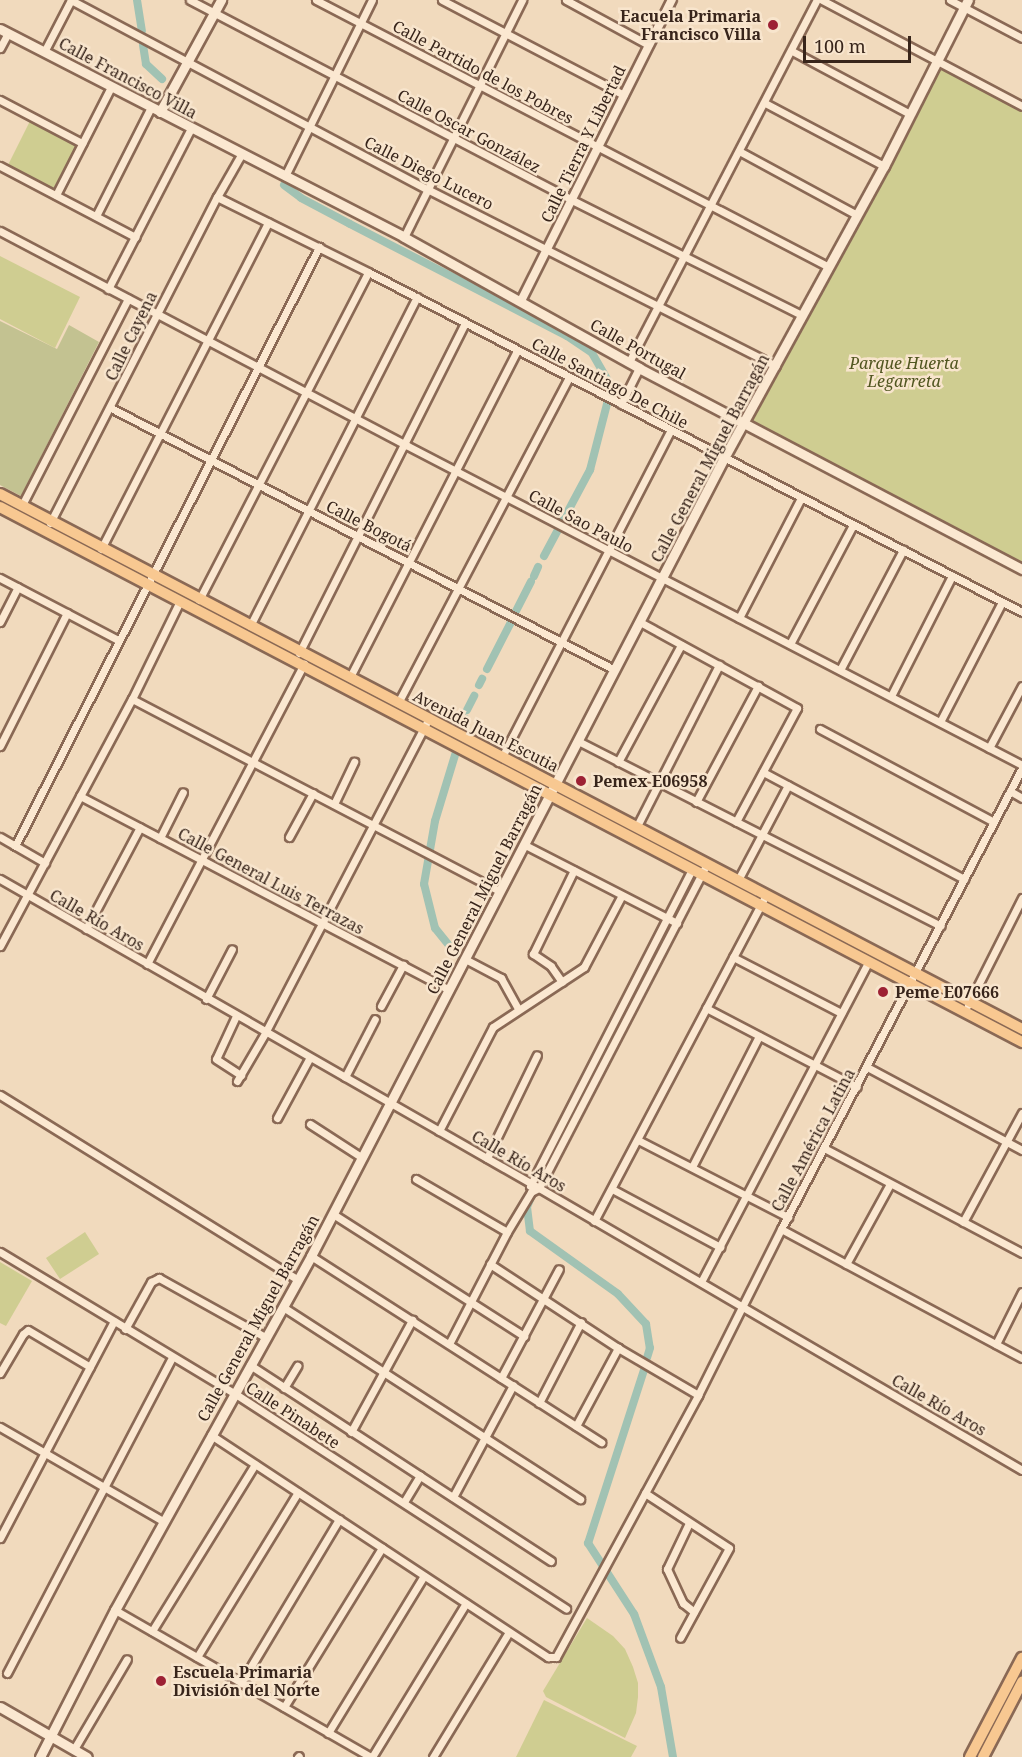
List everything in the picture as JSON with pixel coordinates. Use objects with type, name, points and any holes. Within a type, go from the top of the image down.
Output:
[{"type":"main road","points":[[156,109],[188,62],[221,0]]},
{"type":"main road","name":"Calle General Miguel Barragán","points":[[40,1757],[49,1734],[163,1521],[311,1256],[724,458],[884,166],[966,4]]},
{"type":"main road","name":"Calle Francisco Villa","points":[[4,31],[241,155]]},
{"type":"main road","name":"Calle Portugal","points":[[241,155],[404,237],[639,368],[1022,569]]},
{"type":"main road","name":"Avenida Juan Escutia","points":[[0,494],[22,505],[48,526],[148,579],[199,600],[250,626],[302,658],[350,677],[398,703],[427,723]]},
{"type":"main road","name":"Avenida Juan Escutia","points":[[0,507],[101,549],[180,601],[302,658],[439,729],[914,979],[964,1013],[1022,1042]]},
{"type":"main road","name":"Avenida Juan Escutia","points":[[463,742],[503,755],[553,789],[636,826],[700,867],[738,880],[764,900],[868,962],[970,1002],[1022,1029]]},
{"type":"main road","points":[[970,1757],[1022,1658]]},
{"type":"main road","points":[[983,1757],[1022,1682]]},
{"type":"main road","points":[[0,1707],[87,1757]]},
{"type":"street","points":[[44,52],[71,0]]},
{"type":"street","name":"Calle Diego Lucero","points":[[71,0],[427,189],[776,366]]},
{"type":"street","name":"Calle Oscar González","points":[[190,0],[572,200],[802,315]]},
{"type":"street","name":"Calle Partido de los Pobres","points":[[316,0],[829,267]]},
{"type":"street","points":[[285,176],[372,0]]},
{"type":"street","points":[[442,0],[624,95]]},
{"type":"street","points":[[404,237],[522,0]]},
{"type":"street","points":[[566,0],[649,45]]},
{"type":"street","name":"Calle Tierra Y Libertad","points":[[521,301],[672,0]]},
{"type":"street","points":[[629,362],[817,0]]},
{"type":"street","points":[[822,0],[1022,106]]},
{"type":"street","points":[[950,0],[966,4],[1022,38]]},
{"type":"street","points":[[0,48],[4,31]]},
{"type":"street","points":[[792,51],[910,114]]},
{"type":"street","points":[[56,195],[111,87]]},
{"type":"street","points":[[0,100],[82,143]]},
{"type":"street","points":[[765,103],[884,166]]},
{"type":"street","points":[[96,216],[156,109]]},
{"type":"street","points":[[108,288],[191,128]]},
{"type":"street","points":[[739,151],[857,215]]},
{"type":"street","name":"Calle Cayena","points":[[48,526],[111,408],[217,196],[241,155]]},
{"type":"street","points":[[0,166],[135,237]]},
{"type":"street","name":"Calle Santiago De Chile","points":[[217,196],[417,297],[1022,612]]},
{"type":"street","points":[[101,549],[268,222]]},
{"type":"street","name":"Calle Sao Paulo","points":[[0,231],[662,579],[891,696],[1022,767]]},
{"type":"street","points":[[15,846],[148,579],[319,247]]},
{"type":"street","points":[[199,600],[368,272]]},
{"type":"street","points":[[250,626],[417,297]]},
{"type":"street","points":[[22,505],[128,299]]},
{"type":"street","points":[[147,964],[252,762],[359,536],[465,323]]},
{"type":"street","points":[[350,677],[517,350]]},
{"type":"street","points":[[621,404],[639,368]]},
{"type":"street","points":[[398,703],[569,377]]},
{"type":"street","name":"Calle Bogotá","points":[[111,408],[615,670]]},
{"type":"street","points":[[503,755],[671,430]]},
{"type":"street","points":[[739,618],[801,498]]},
{"type":"street","points":[[790,644],[853,525]]},
{"type":"street","points":[[840,670],[903,550]]},
{"type":"street","points":[[891,696],[952,576]]},
{"type":"street","points":[[0,578],[118,640]]},
{"type":"street","points":[[0,622],[18,587]]},
{"type":"street","points":[[0,946],[29,896],[132,699],[180,601]]},
{"type":"street","points":[[940,722],[1002,602]]},
{"type":"street","points":[[0,746],[67,613]]},
{"type":"street","points":[[640,622],[796,708],[736,822]]},
{"type":"street","points":[[618,762],[681,645]]},
{"type":"street","points":[[636,826],[719,665]]},
{"type":"street","points":[[696,802],[758,686]]},
{"type":"street","points":[[989,748],[1022,686]]},
{"type":"street","points":[[132,699],[500,891]]},
{"type":"street","points":[[236,1016],[216,1059],[239,1078],[265,1033],[372,824],[427,723]]},
{"type":"street","points":[[820,729],[994,822]]},
{"type":"street","points":[[578,741],[941,926]]},
{"type":"street","points":[[334,804],[354,762]]},
{"type":"street","name":"Calle América Latina","points":[[509,1632],[548,1657],[554,1658],[557,1655],[698,1395],[781,1229],[914,979],[1022,767]]},
{"type":"street","points":[[763,772],[964,879]]},
{"type":"street","points":[[738,880],[788,785]]},
{"type":"street","points":[[160,838],[183,792]]},
{"type":"street","points":[[1010,792],[1022,798]]},
{"type":"street","points":[[289,837],[313,793]]},
{"type":"street","name":"Calle General Luis Terrazas","points":[[80,796],[449,990]]},
{"type":"street","points":[[86,929],[140,827]]},
{"type":"street","points":[[0,837],[45,862]]},
{"type":"street","points":[[525,845],[677,923]]},
{"type":"street","points":[[531,1192],[529,1183],[666,918],[700,867]]},
{"type":"street","points":[[449,1344],[507,1232],[531,1192],[539,1188],[677,923],[700,867]]},
{"type":"street","points":[[562,982],[551,966],[533,954],[573,870]]},
{"type":"street","name":"Calle Río Aros","points":[[0,879],[265,1033],[539,1188],[1022,1470]]},
{"type":"street","points":[[439,1131],[493,1027],[518,1008],[586,965],[622,895]]},
{"type":"street","points":[[964,1013],[1022,898]]},
{"type":"street","points":[[594,1221],[764,900]]},
{"type":"street","points":[[206,999],[232,949]]},
{"type":"street","points":[[733,957],[841,1013]]},
{"type":"street","points":[[465,959],[501,978],[518,1008]]},
{"type":"street","points":[[701,1282],[868,962]]},
{"type":"street","points":[[381,1006],[402,965]]},
{"type":"street","points":[[706,1008],[856,1087]]},
{"type":"street","points":[[618,1011],[629,1016]]},
{"type":"street","points":[[345,1077],[375,1019]]},
{"type":"street","points":[[692,1167],[759,1036]]},
{"type":"street","points":[[487,1158],[537,1055]]},
{"type":"street","points":[[277,1118],[310,1057]]},
{"type":"street","points":[[867,1067],[1022,1150]]},
{"type":"street","points":[[582,1082],[591,1088]]},
{"type":"street","points":[[0,1095],[298,1280]]},
{"type":"street","points":[[963,1222],[1022,1113]]},
{"type":"street","points":[[310,1124],[361,1157]]},
{"type":"street","points":[[638,1140],[788,1217]]},
{"type":"street","points":[[824,1148],[1022,1253]]},
{"type":"street","points":[[416,1179],[507,1232]]},
{"type":"street","points":[[846,1264],[890,1184]]},
{"type":"street","points":[[612,1189],[720,1246]]},
{"type":"street","points":[[333,1214],[524,1336]]},
{"type":"street","points":[[781,1229],[1022,1358]]},
{"type":"street","name":"Calle Pinabete","points":[[0,1252],[234,1393],[566,1609]]},
{"type":"street","points":[[311,1256],[601,1442]]},
{"type":"street","points":[[490,1264],[618,1348],[698,1395]]},
{"type":"street","points":[[501,1378],[542,1297],[559,1269]]},
{"type":"street","points":[[125,1329],[151,1282],[157,1278],[165,1280],[265,1337]]},
{"type":"street","points":[[996,1344],[1022,1292]]},
{"type":"street","points":[[283,1307],[580,1499]]},
{"type":"street","points":[[351,1431],[412,1320]]},
{"type":"street","points":[[0,1538],[114,1322]]},
{"type":"street","points":[[539,1403],[581,1322]]},
{"type":"street","points":[[0,1373],[23,1334],[28,1330],[90,1367]]},
{"type":"street","points":[[576,1426],[618,1348]]},
{"type":"street","points":[[7,1673],[172,1357]]},
{"type":"street","points":[[250,1365],[551,1561]]},
{"type":"street","points":[[284,1388],[297,1366]]},
{"type":"street","points":[[453,1497],[513,1385]]},
{"type":"street","points":[[0,1427],[163,1521]]},
{"type":"street","points":[[211,1435],[509,1632],[433,1757]]},
{"type":"street","points":[[152,1631],[255,1464]]},
{"type":"street","points":[[404,1502],[420,1475]]},
{"type":"street","points":[[197,1657],[297,1492]]},
{"type":"street","points":[[645,1493],[729,1550],[680,1638]]},
{"type":"street","points":[[242,1683],[339,1519]]},
{"type":"street","points":[[689,1523],[667,1569],[683,1603],[694,1612]]},
{"type":"street","points":[[284,1707],[382,1548]]},
{"type":"street","points":[[328,1733],[424,1576]]},
{"type":"street","points":[[115,1610],[371,1757],[466,1603]]},
{"type":"street","points":[[74,1749],[127,1659]]},
{"type":"green space","name":"Parque Huerta Legarreta","points":[[936,60],[1022,106],[1022,569],[743,423]]},
{"type":"green space","points":[[30,121],[76,146],[53,189],[8,165]]},
{"type":"green space","points":[[0,256],[80,297],[55,348],[0,319]]},
{"type":"green space","points":[[85,1232],[99,1254],[60,1279],[46,1258]]},
{"type":"green space","points":[[0,1262],[32,1281],[6,1326],[0,1323]]},
{"type":"green space","points":[[587,1618],[613,1636],[625,1649],[633,1667],[638,1683],[638,1697],[636,1713],[625,1738],[546,1697],[543,1691]]},
{"type":"green space","points":[[544,1700],[637,1746],[631,1757],[516,1757]]},
{"type":"shaded area","points":[[0,321],[57,349],[69,325],[99,342],[21,496],[0,485]]},
{"type":"waterway","points":[[137,0],[142,31]]},
{"type":"waterway","points":[[143,45],[146,64],[162,79]]},
{"type":"waterway","points":[[284,185],[301,198],[567,336],[592,353],[611,386],[610,392]]},
{"type":"waterway","points":[[544,556],[590,470],[607,404]]},
{"type":"waterway","points":[[534,576],[538,567]]},
{"type":"waterway","points":[[516,611],[531,582]]},
{"type":"waterway","points":[[487,669],[511,622]]},
{"type":"waterway","points":[[479,685],[482,679]]},
{"type":"waterway","points":[[467,710],[474,696]]},
{"type":"waterway","points":[[462,728],[465,718]]},
{"type":"waterway","points":[[456,752],[435,821],[424,884],[435,928],[456,954]]},
{"type":"waterway","points":[[556,1143],[578,1097]]},
{"type":"waterway","points":[[536,1185],[545,1165]]},
{"type":"waterway","points":[[532,1195],[527,1207],[530,1231],[618,1294],[646,1324],[650,1348],[647,1358]]},
{"type":"waterway","points":[[644,1370],[588,1543],[634,1614],[661,1687],[673,1757]]},
{"type":"place","name":"Eacuela Primaria Francisco Villa","points":[[773,25]]},
{"type":"place","name":"Pemex E06958","points":[[581,781]]},
{"type":"place","name":"Peme E07666","points":[[883,992]]},
{"type":"place","name":"Escuela Primaria División del Norte","points":[[161,1681]]}]
